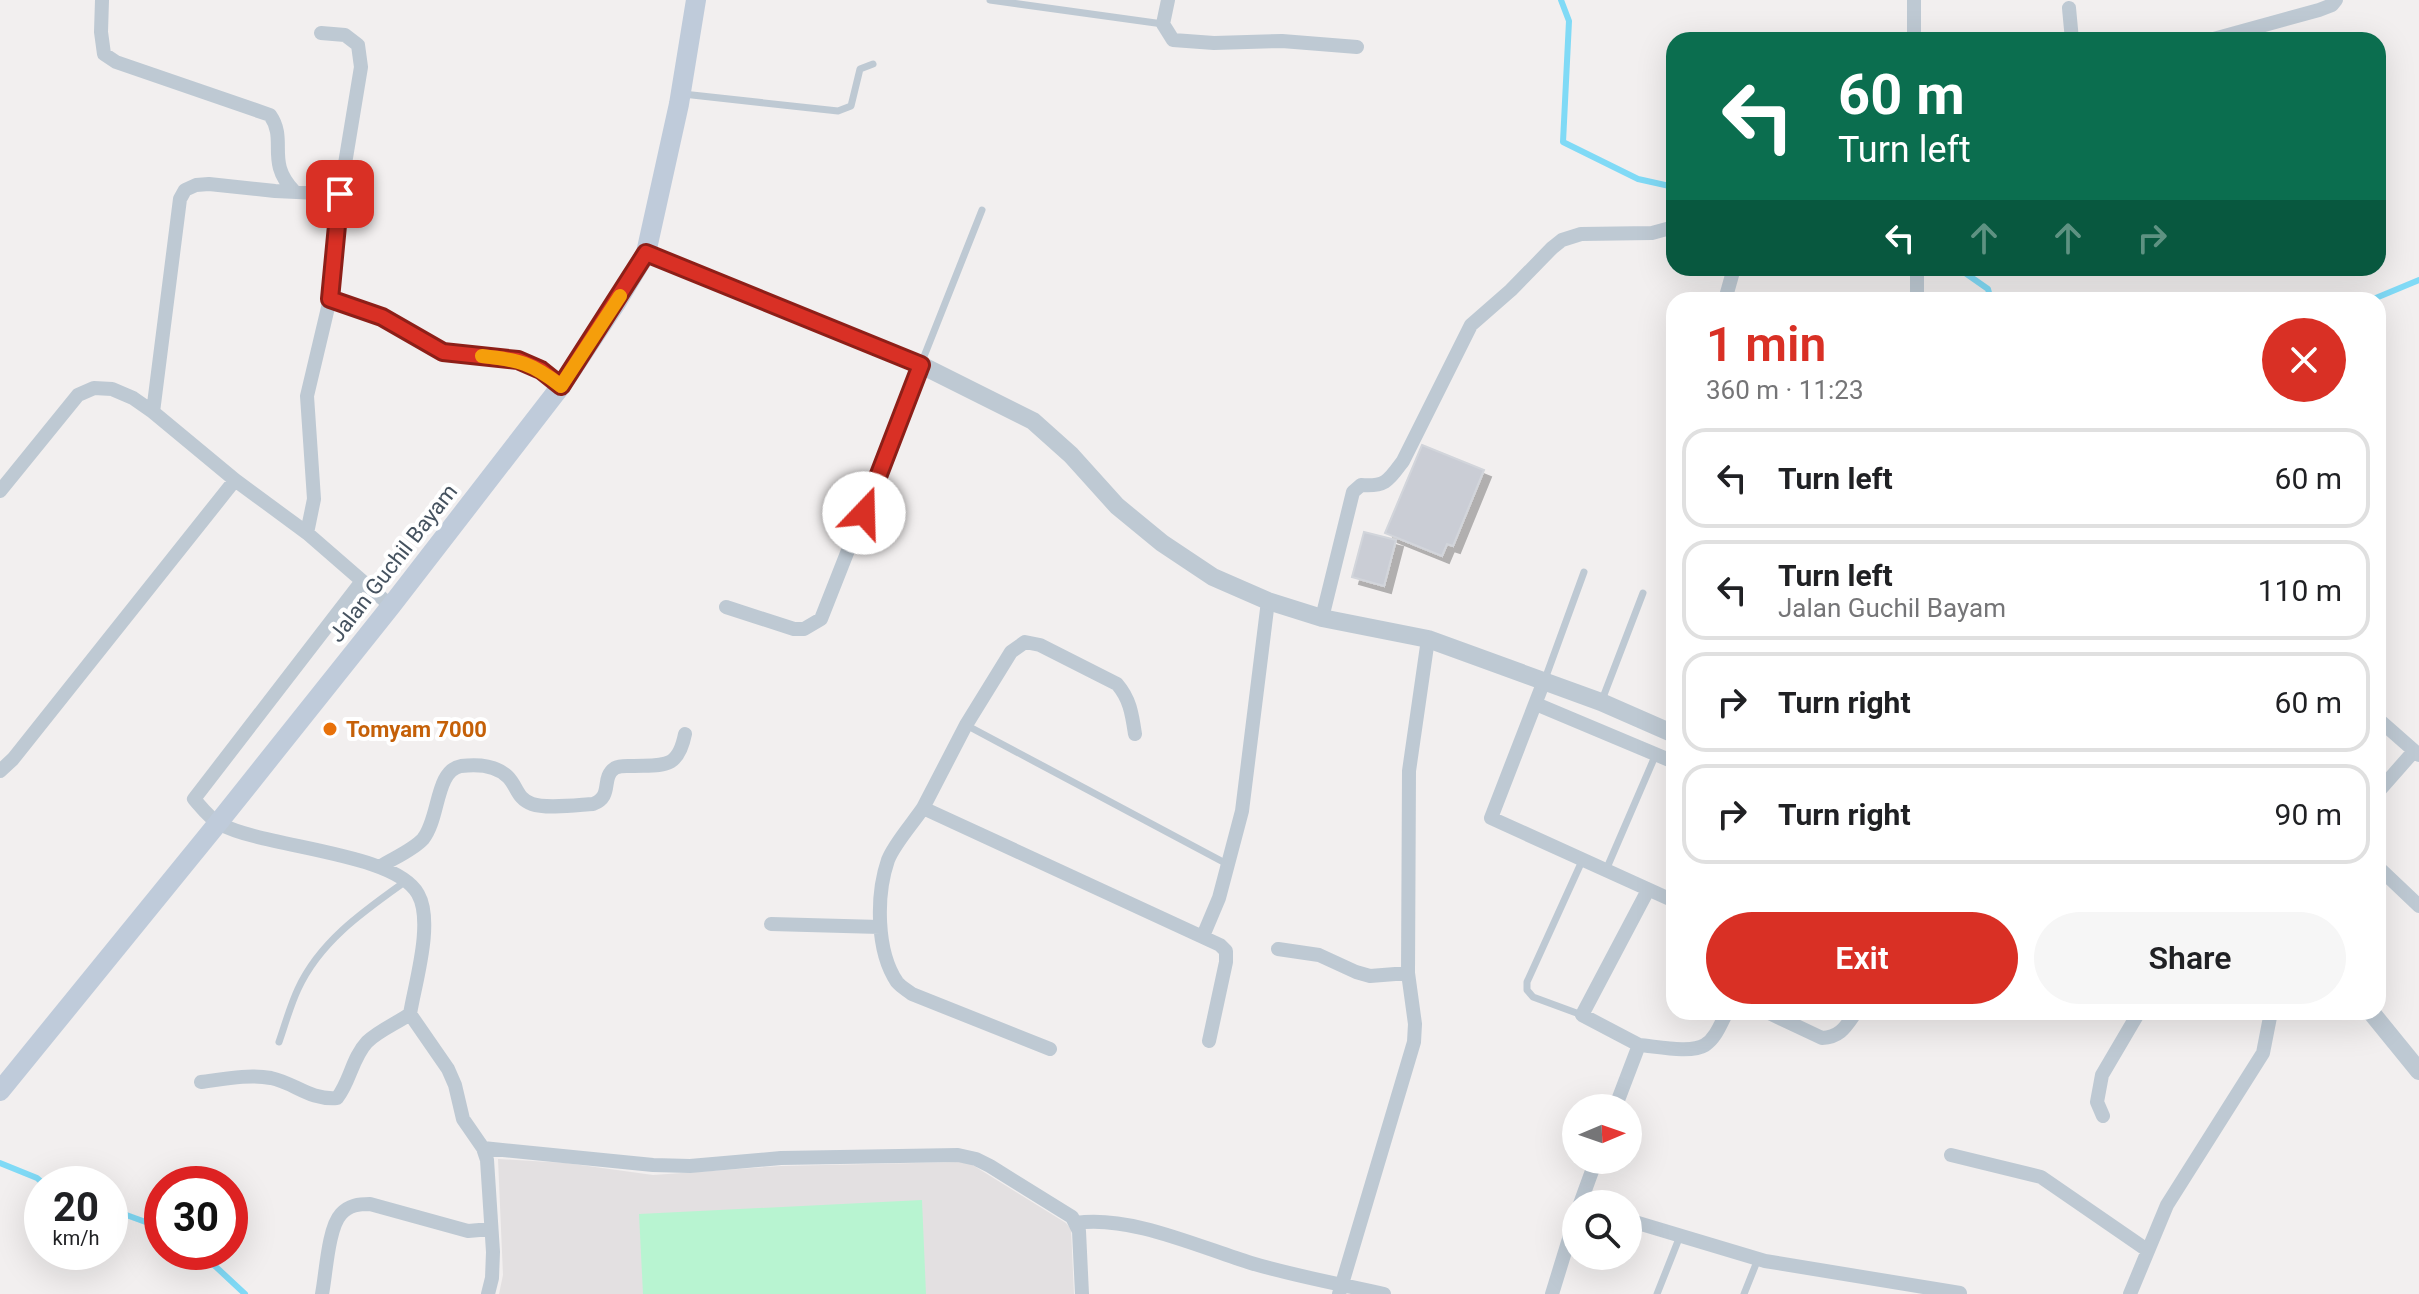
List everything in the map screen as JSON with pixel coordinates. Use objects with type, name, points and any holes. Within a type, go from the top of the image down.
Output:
[{"type":"main road","name":"Jalan Guchil Bayam","points":[[0,1091],[391,606],[561,386],[646,253],[681,94],[696,0]]},
{"type":"street","points":[[102,0],[104,54],[116,62],[270,115],[277,125],[278,166],[283,180],[294,191]]},
{"type":"street","points":[[1168,0],[1163,24],[1173,40],[1214,43],[1282,41],[1357,47]]},
{"type":"street","points":[[1914,0],[1914,32]]},
{"type":"street","points":[[2239,32],[2319,10],[2336,0]]},
{"type":"street","points":[[2069,8],[2071,32]]},
{"type":"street","points":[[307,533],[314,499],[307,396],[330,299],[340,194],[361,67],[358,45],[345,35],[321,33]]},
{"type":"street","points":[[153,412],[180,199],[185,190],[209,184],[340,194]]},
{"type":"street","points":[[1322,618],[1353,492],[1361,485],[1374,486],[1388,481],[1403,461],[1471,325],[1562,240],[1581,234],[1652,233],[1666,229]]},
{"type":"street","points":[[646,253],[921,365],[1033,421],[1071,455],[1117,506],[1162,543],[1213,577],[1268,601],[1322,618],[1428,639],[1601,702],[1666,730]]},
{"type":"street","points":[[330,299],[382,317],[443,352],[518,360],[541,370],[561,386]]},
{"type":"street","points":[[726,607],[794,629],[804,629],[821,619],[921,365]]},
{"type":"street","points":[[0,491],[78,395],[94,388],[112,389],[133,398],[153,412],[235,480],[307,533],[391,606]]},
{"type":"street","points":[[0,771],[13,759],[235,480]]},
{"type":"street","points":[[362,581],[194,799],[218,823],[259,838],[381,866],[406,881],[418,893],[424,931],[410,1014],[448,1069],[463,1119],[483,1148],[489,1171],[493,1265],[488,1294]]},
{"type":"street","points":[[1203,936],[1219,898],[1242,811],[1268,601]]},
{"type":"street","points":[[1341,1290],[1414,1042],[1415,1024],[1408,973],[1409,771],[1428,639]]},
{"type":"street","points":[[1050,1049],[912,994],[898,985],[885,956],[880,927],[889,858],[923,808],[966,725],[1011,652],[1025,642],[1040,645],[1117,684],[1126,694],[1135,734]]},
{"type":"street","points":[[1544,681],[1491,818],[1666,898]]},
{"type":"street","points":[[1536,704],[1666,758]]},
{"type":"street","points":[[2386,726],[2417,753],[2386,784]]},
{"type":"street","points":[[381,866],[422,840],[436,815],[443,777],[456,767],[492,767],[508,777],[515,791],[534,805],[593,804],[605,795],[608,776],[613,769],[665,765],[675,760],[682,749],[685,734]]},
{"type":"street","points":[[923,808],[1220,945],[1226,951],[1226,962],[1209,1041]]},
{"type":"street","points":[[2386,875],[2419,906]]},
{"type":"street","points":[[1648,890],[1582,1015],[1639,1045],[1688,1049],[1702,1047],[1713,1038],[1723,1020]]},
{"type":"street","points":[[771,924],[880,927]]},
{"type":"street","points":[[1278,949],[1319,955],[1370,976],[1408,973]]},
{"type":"street","points":[[201,1082],[239,1077],[272,1078],[304,1093],[325,1099],[337,1098],[367,1042],[410,1014]]},
{"type":"street","points":[[1784,1020],[1822,1038],[1832,1038],[1841,1034],[1851,1020]]},
{"type":"street","points":[[2103,1116],[2097,1102],[2102,1075],[2134,1020]]},
{"type":"street","points":[[2130,1294],[2167,1205],[2258,1064],[2269,1020]]},
{"type":"street","points":[[2378,1020],[2419,1071]]},
{"type":"street","points":[[1620,1094],[1639,1045]]},
{"type":"street","points":[[483,1148],[690,1166],[781,1158],[958,1155],[976,1159],[1063,1211],[1076,1223],[1081,1244],[1082,1294]]},
{"type":"street","points":[[1951,1155],[2041,1177],[2147,1250]]},
{"type":"street","points":[[322,1294],[334,1223],[342,1212],[354,1204],[370,1204],[468,1231],[491,1229]]},
{"type":"street","points":[[1076,1223],[1093,1221],[1164,1234],[1341,1290],[1384,1294]]},
{"type":"street","points":[[1642,1224],[1758,1259],[1960,1293]]},
{"type":"street","points":[[1552,1294],[1562,1262]]},
{"type":"lane","points":[[990,0],[1163,24]]},
{"type":"lane","points":[[681,94],[838,111],[851,106],[860,69],[873,64]]},
{"type":"lane","points":[[921,365],[982,210]]},
{"type":"lane","points":[[1544,681],[1584,572]]},
{"type":"lane","points":[[1601,702],[1643,593]]},
{"type":"lane","points":[[966,725],[1229,865]]},
{"type":"lane","points":[[1606,871],[1656,754]]},
{"type":"lane","points":[[1582,861],[1527,982],[1527,990],[1533,997],[1582,1015]]},
{"type":"lane","points":[[279,1042],[298,990],[315,960],[337,935],[406,881]]},
{"type":"lane","points":[[1657,1294],[1680,1236]]},
{"type":"lane","points":[[1744,1294],[1758,1259]]},
{"type":"shaded area","points":[[498,1159],[566,1163],[653,1175],[781,1166],[971,1164],[1071,1229],[1074,1294],[499,1294],[503,1275]]},
{"type":"green space","points":[[922,1200],[926,1294],[643,1294],[639,1214]]},
{"type":"building","points":[[1422,445],[1484,470],[1453,546],[1447,544],[1442,556],[1385,533]]},
{"type":"building","points":[[1364,532],[1396,540],[1384,586],[1352,577]]},
{"type":"waterway","points":[[1561,0],[1569,21],[1563,142],[1638,179],[1666,185]]},
{"type":"waterway","points":[[1969,276],[1989,292]]},
{"type":"waterway","points":[[2386,294],[2419,280]]},
{"type":"waterway","points":[[0,1163],[24,1173]]},
{"type":"waterway","points":[[128,1216],[144,1221]]},
{"type":"waterway","points":[[219,1270],[245,1294]]},
{"type":"slow traffic","points":[[482,356],[518,360],[541,370],[561,386],[620,296]]},
{"type":"place","name":"Tomyam 7000","points":[[330,729]]},
{"type":"route","points":[[340,194],[330,299],[382,317],[443,352],[518,360],[541,370],[561,386],[646,253],[921,365],[864,513]]}]
